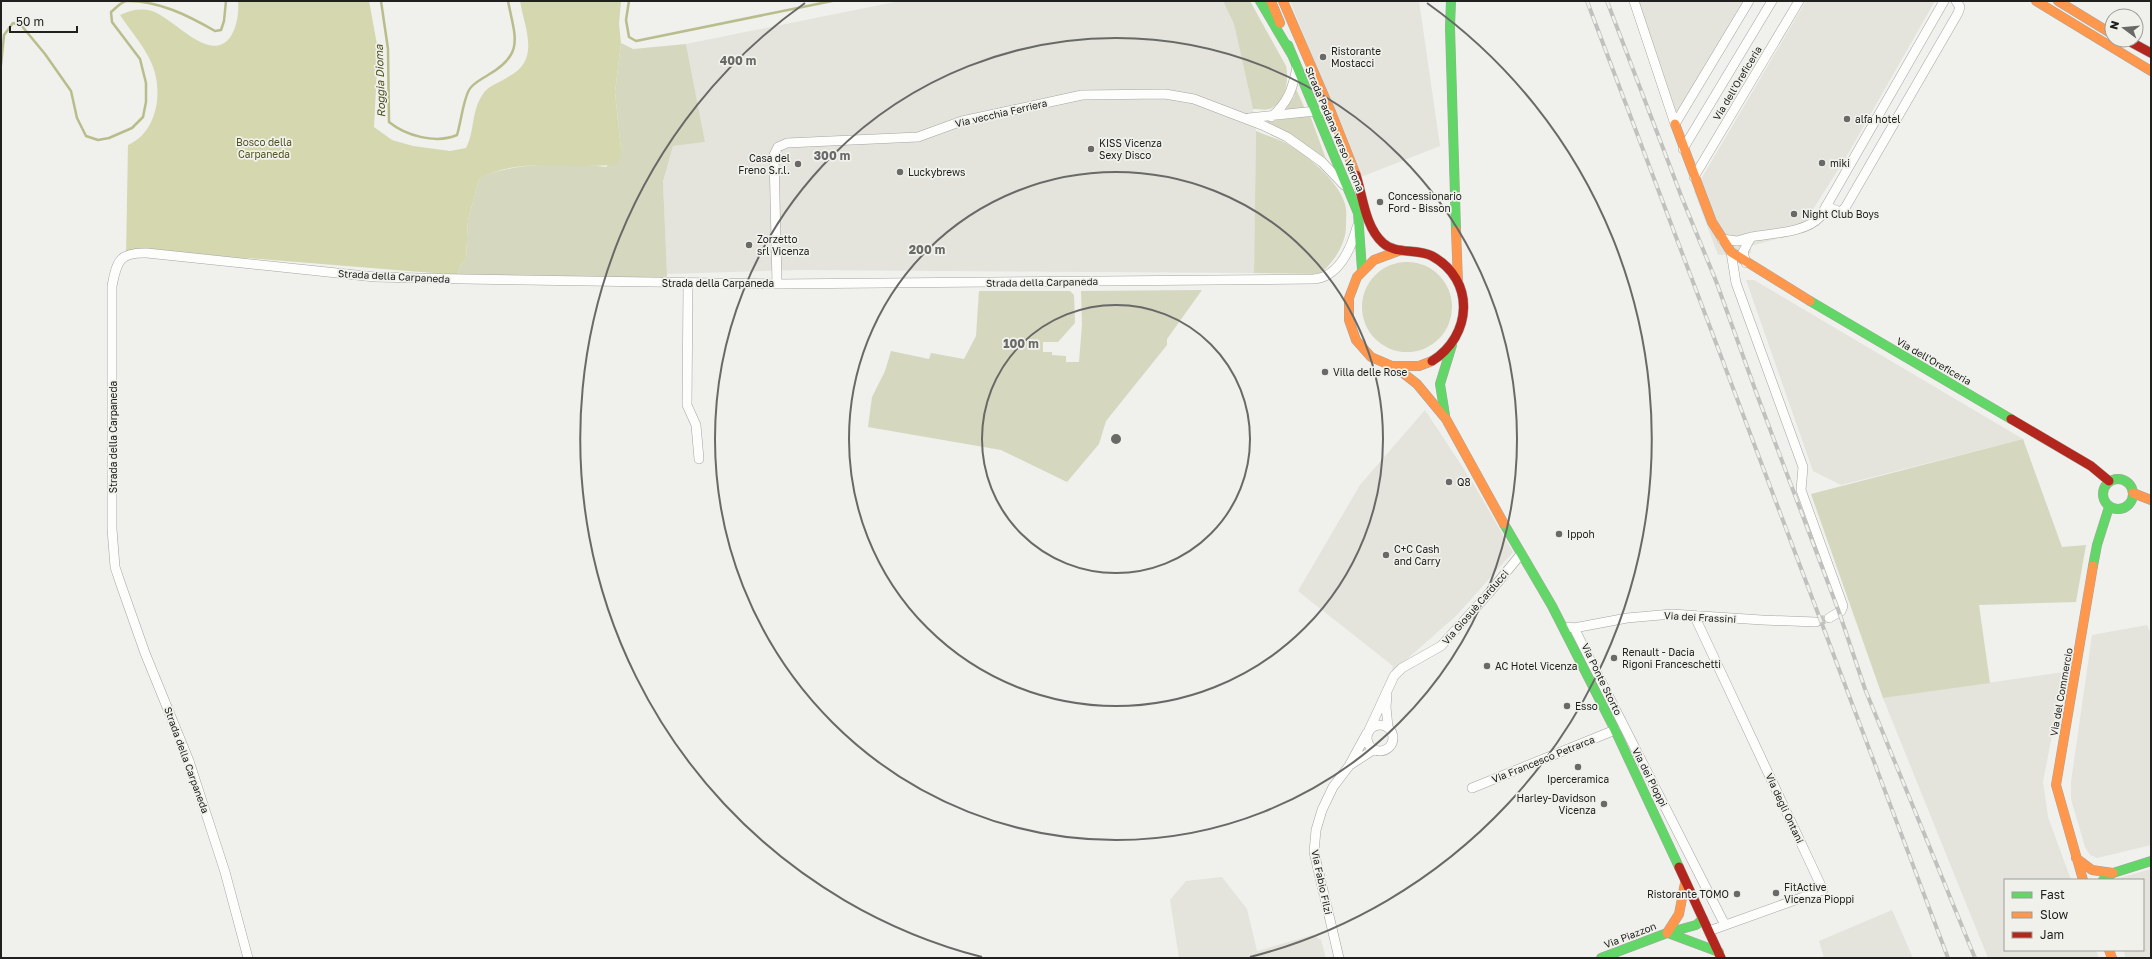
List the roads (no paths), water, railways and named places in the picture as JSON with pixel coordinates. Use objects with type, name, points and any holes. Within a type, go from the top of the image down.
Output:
[{"type":"main road","points":[[1260,1],[1292,55]]},
{"type":"main road","name":"Strada Padana verso Verona","points":[[1271,1],[1292,55],[1351,194],[1358,220],[1362,270]]},
{"type":"main road","name":"Strada Padana verso Verona","points":[[1283,1],[1357,179],[1375,233],[1381,242],[1391,248],[1419,252],[1438,260],[1450,270],[1458,282],[1463,298],[1464,314],[1460,330],[1452,344],[1433,361],[1420,366],[1394,366],[1383,363],[1367,353],[1355,339],[1350,328],[1347,303],[1352,285],[1362,270],[1380,256],[1401,250]]},
{"type":"main road","points":[[1451,1],[1450,28],[1458,282]]},
{"type":"main road","points":[[2036,1],[2151,71]]},
{"type":"main road","points":[[2058,1],[2067,4],[2104,28]]},
{"type":"main road","points":[[2092,34],[2151,82]]},
{"type":"main road","points":[[2133,48],[2151,60]]},
{"type":"main road","points":[[2142,48],[2151,53]]},
{"type":"main road","name":"Via dell'Oreficeria","points":[[1675,124],[1683,149],[1712,222],[1731,252],[1746,263],[2075,456],[2091,466],[2109,481]]},
{"type":"main road","name":"Via Ponte Storto","points":[[1446,419],[1440,394],[1440,384],[1452,344]]},
{"type":"main road","name":"Via Ponte Storto","points":[[1394,366],[1417,384],[1446,419],[1520,554],[1562,626],[1615,730],[1685,883],[1720,955]]},
{"type":"main road","points":[[2119,478],[2124,480],[2132,488],[2133,493],[2131,502],[2128,506],[2118,510],[2105,504],[2102,494],[2105,485],[2109,481],[2119,478]]},
{"type":"main road","points":[[2133,493],[2151,500]]},
{"type":"main road","name":"Via del Commercio","points":[[2083,879],[2064,822],[2056,785],[2097,545],[2109,507]]},
{"type":"main road","points":[[2076,858],[2086,868],[2099,873],[2113,872],[2151,861]]},
{"type":"main road","points":[[2104,879],[2113,872]]},
{"type":"main road","name":"Via Piazzon","points":[[1667,933],[1679,914],[1685,883]]},
{"type":"main road","points":[[1673,925],[1683,920],[1703,919]]},
{"type":"main road","name":"Via Piazzon","points":[[1601,958],[1667,933],[1696,925],[1703,919]]},
{"type":"main road","name":"Via Piazzon","points":[[1667,933],[1680,936],[1720,955]]},
{"type":"street","points":[[1634,1],[1675,124]]},
{"type":"street","points":[[1675,124],[1749,1]]},
{"type":"street","name":"Via dell'Oreficeria","points":[[1683,149],[1772,1]]},
{"type":"street","name":"Via dell'Oreficeria","points":[[1694,177],[1799,1]]},
{"type":"street","points":[[1722,239],[1737,241],[1813,224],[1826,206],[1944,1]]},
{"type":"street","points":[[1826,206],[1840,212],[1845,208],[1958,13],[1960,7],[1956,1]]},
{"type":"street","points":[[1271,117],[1287,100],[1293,88],[1297,67]]},
{"type":"street","name":"Via vecchia Ferriera","points":[[777,284],[774,155],[778,147],[786,143],[918,137],[962,121],[1082,95],[1165,94],[1194,99],[1240,118],[1262,125],[1299,145],[1335,174],[1351,194]]},
{"type":"street","points":[[1882,109],[1897,118]]},
{"type":"street","points":[[1316,111],[1333,119]]},
{"type":"street","name":"Via vecchia Ferriera","points":[[1240,118],[1271,117],[1316,111]]},
{"type":"street","name":"Strada della Carpaneda","points":[[248,958],[225,872],[189,761],[145,653],[115,567],[112,529],[112,286],[116,266],[120,259],[129,254],[148,253],[375,277],[688,284],[1323,278],[1339,265],[1349,249],[1358,220]]},
{"type":"street","points":[[1746,263],[1743,252],[1751,237]]},
{"type":"street","points":[[1731,252],[1736,284],[1803,467],[1801,490],[1843,606],[1841,611],[1829,618]]},
{"type":"street","points":[[688,284],[687,405],[696,425],[699,459]]},
{"type":"street","name":"Via Giosuè Carducci","points":[[1368,731],[1388,685],[1394,676],[1402,668],[1441,646],[1489,593],[1520,554]]},
{"type":"street","name":"Via dei Frassini","points":[[1562,626],[1574,628],[1627,618],[1672,614],[1816,622]]},
{"type":"street","name":"Via degli Ontani","points":[[1694,615],[1824,890],[1709,931]]},
{"type":"street","name":"Via dei Pioppi","points":[[1574,628],[1725,925]]},
{"type":"street","points":[[1388,685],[1386,707],[1388,727],[1393,737],[1390,747],[1382,751],[1373,750],[1366,741],[1368,731],[1376,725],[1388,727]]},
{"type":"street","name":"Via Francesco Petrarca","points":[[1472,788],[1615,730]]},
{"type":"street","name":"Via Fabio Filzi","points":[[1339,958],[1314,852],[1316,830],[1322,810],[1333,787],[1349,766],[1368,731]]},
{"type":"street","name":"Via Fabio Filzi","points":[[1349,766],[1373,750]]},
{"type":"waterway","name":"Roggia Dioma","points":[[1,65],[4,35],[13,23],[21,25],[45,54],[71,91],[77,118],[86,136],[98,140],[109,138],[132,128],[143,117],[146,102],[146,83],[140,59],[112,22],[111,12],[126,1],[150,3],[173,10],[215,31],[221,30],[224,21],[226,1]]},
{"type":"waterway","name":"Roggia Dioma","points":[[381,1],[388,49],[389,122],[412,135],[431,139],[449,138],[457,135],[465,100],[469,90],[475,83],[508,60],[512,52],[515,35],[508,1]]},
{"type":"waterway","name":"Roggia Dioma","points":[[629,1],[626,20],[629,37],[636,41],[832,1]]},
{"type":"tunnel","points":[[1816,622],[1829,618]]},
{"type":"railway","points":[[1587,1],[1948,958]]},
{"type":"railway","points":[[1607,1],[1682,198],[1716,281],[1839,612],[1865,689],[1975,958]]},
{"type":"place","name":"Ristorante Mostacci","points":[[1323,57]]},
{"type":"place","name":"alfa hotel","points":[[1847,119]]},
{"type":"place","name":"KISS Vicenza Sexy Disco","points":[[1091,149]]},
{"type":"place","name":"miki","points":[[1822,163]]},
{"type":"place","name":"Casa del Freno S.r.l.","points":[[798,164]]},
{"type":"place","name":"Luckybrews","points":[[900,172]]},
{"type":"place","name":"Concessionario Ford - Bisson","points":[[1380,202]]},
{"type":"place","name":"Night Club Boys","points":[[1794,214]]},
{"type":"place","name":"Zorzetto srl Vicenza","points":[[749,245]]},
{"type":"place","name":"Villa delle Rose","points":[[1325,372]]},
{"type":"place","name":"Q8","points":[[1449,482]]},
{"type":"place","name":"Ippoh","points":[[1559,534]]},
{"type":"place","name":"C+C Cash and Carry","points":[[1386,555]]},
{"type":"place","name":"Renault - Dacia Rigoni Franceschetti","points":[[1614,658]]},
{"type":"place","name":"AC Hotel Vicenza","points":[[1487,666]]},
{"type":"place","name":"Esso","points":[[1567,706]]},
{"type":"place","name":"Iperceramica","points":[[1578,767]]},
{"type":"place","name":"Harley-Davidson Vicenza","points":[[1604,804]]},
{"type":"place","name":"FitActive Vicenza Pioppi","points":[[1776,893]]},
{"type":"place","name":"Ristorante TOMO","points":[[1737,894]]},
{"type":"park label","name":"Bosco della Carpaneda","points":[[264,148]]}]
